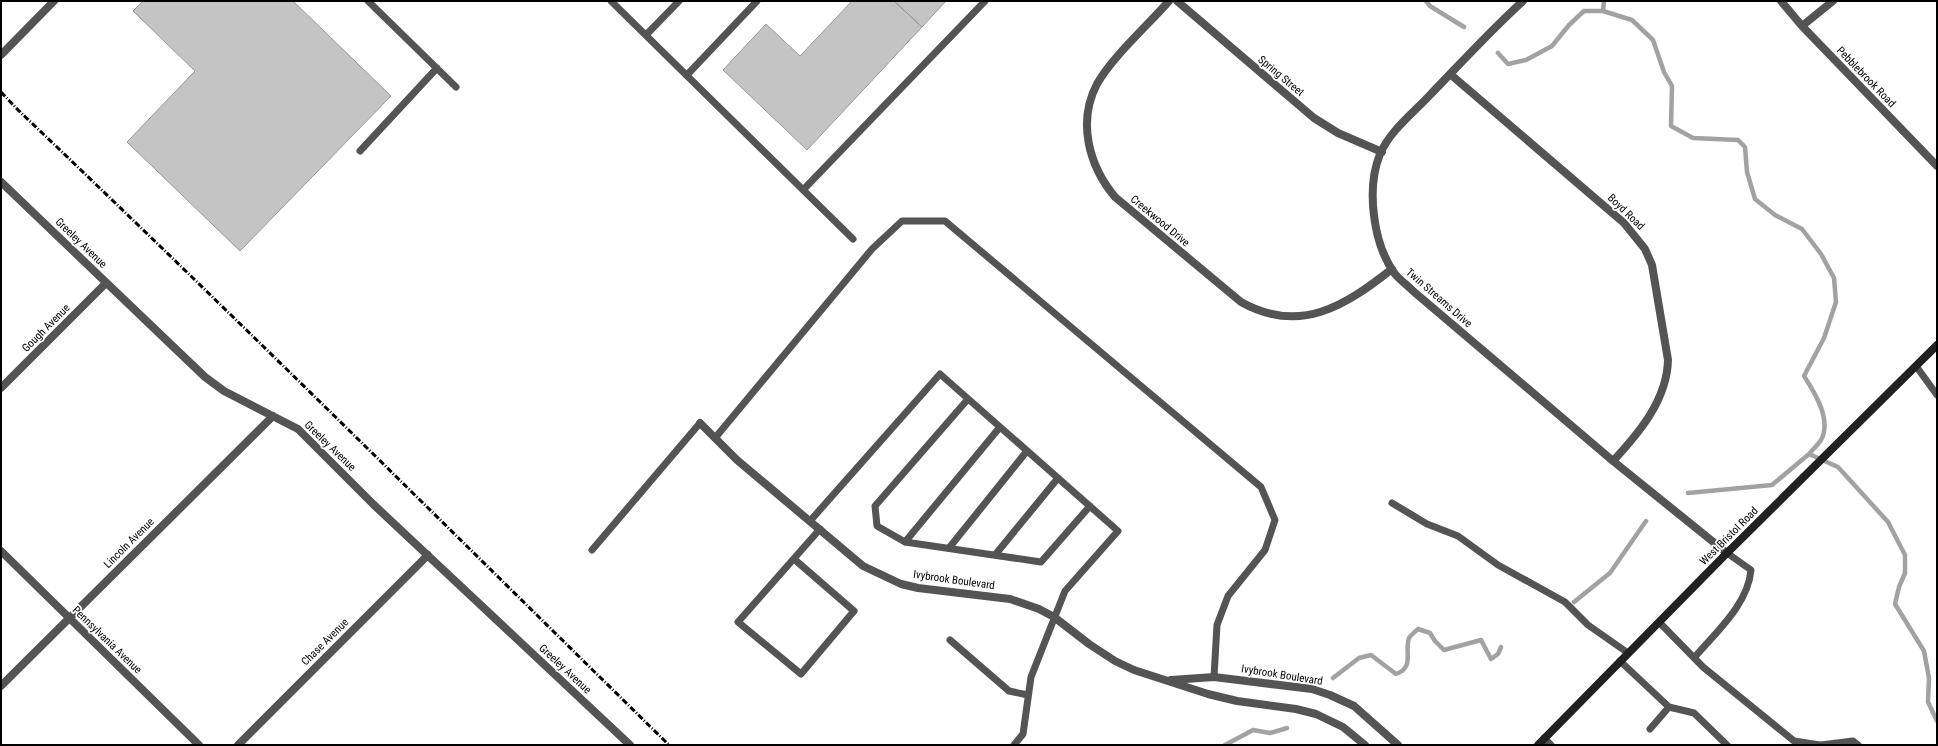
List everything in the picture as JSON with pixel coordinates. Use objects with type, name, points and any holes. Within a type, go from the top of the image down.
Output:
[{"type":"main road","name":"West Bristol Road","points":[[1538,745],[1727,553],[1937,346]]},
{"type":"street","points":[[1,55],[54,1]]},
{"type":"street","name":"Creekwood Drive","points":[[1169,1],[1108,68],[1092,97],[1087,132],[1090,155],[1101,179],[1111,193],[1241,302],[1253,309],[1274,315],[1295,317],[1315,315],[1350,300],[1392,269]]},
{"type":"street","name":"Spring Street","points":[[1177,1],[1314,118],[1338,133],[1382,152]]},
{"type":"street","name":"Twin Streams Drive","points":[[1523,1],[1502,20],[1402,124],[1382,152],[1374,186],[1374,216],[1376,235],[1392,269],[1413,291],[1613,461],[1727,553]]},
{"type":"street","name":"Pebblebrook Road","points":[[1781,1],[1802,26],[1937,166]]},
{"type":"street","points":[[1802,26],[1833,1]]},
{"type":"street","name":"Boyd Road","points":[[1450,74],[1624,223],[1645,249],[1652,265],[1668,360],[1668,374],[1665,385],[1650,416],[1613,461]]},
{"type":"street","name":"Greeley Avenue","points":[[1,182],[205,377],[224,391],[298,429],[374,505],[630,745]]},
{"type":"street","name":"Gough Avenue","points":[[1,388],[106,283]]},
{"type":"street","name":"Lincoln Avenue","points":[[1,686],[273,416]]},
{"type":"street","name":"Ivybrook Boulevard","points":[[700,423],[737,460],[863,566],[901,584],[918,588],[1010,599],[1040,609],[1054,617],[1089,644],[1115,661],[1134,670],[1202,692],[1238,701],[1316,714],[1343,727],[1366,745]]},
{"type":"street","name":"Pennsylvania Avenue","points":[[1,551],[199,745]]},
{"type":"street","name":"Chase Avenue","points":[[238,745],[428,555]]},
{"type":"street","name":"Ivybrook Boulevard","points":[[1168,680],[1214,677],[1312,690],[1330,695],[1354,706],[1398,745]]},
{"type":"lane","points":[[368,1],[456,87]]},
{"type":"lane","points":[[611,1],[853,239]]},
{"type":"lane","points":[[646,35],[679,1]]},
{"type":"lane","points":[[687,75],[757,1]]},
{"type":"lane","points":[[803,190],[985,1]]},
{"type":"lane","points":[[360,151],[437,68]]},
{"type":"lane","points":[[715,438],[872,249],[902,221],[945,221],[1261,487],[1275,520],[1265,550],[1228,596],[1217,625],[1214,677]]},
{"type":"lane","points":[[1916,366],[1937,395]]},
{"type":"lane","points":[[810,521],[940,374],[1118,531],[1065,591],[1031,677],[1023,734],[1014,745]]},
{"type":"lane","points":[[968,399],[875,506],[877,526],[905,542],[1041,562],[1090,506]]},
{"type":"lane","points":[[592,550],[700,423]]},
{"type":"lane","points":[[905,542],[1000,427]]},
{"type":"lane","points":[[949,548],[1027,451]]},
{"type":"lane","points":[[995,555],[1058,478]]},
{"type":"lane","points":[[1392,503],[1427,524],[1458,536],[1498,565],[1565,602],[1588,626],[1628,653]]},
{"type":"lane","points":[[794,559],[854,611],[801,674],[738,622],[820,529]]},
{"type":"lane","points":[[1694,658],[1737,607],[1750,583],[1751,570],[1727,553]]},
{"type":"lane","points":[[1659,622],[1694,658],[1794,742],[1820,745],[1853,741],[1858,745]]},
{"type":"lane","points":[[950,640],[1009,691],[1028,695]]},
{"type":"lane","points":[[1620,661],[1669,707],[1694,713],[1727,745]]},
{"type":"lane","points":[[1650,729],[1669,707]]},
{"type":"lane","points":[[1544,738],[1551,745]]},
{"type":"building","points":[[143,1],[293,1],[391,96],[240,251],[127,142],[195,71],[133,11]]},
{"type":"building","points":[[852,1],[894,1],[922,27],[807,150],[723,70],[766,24],[800,56]]},
{"type":"building","points":[[894,1],[946,1],[922,27]]},
{"type":"waterway","points":[[1426,1],[1430,6],[1464,27]]},
{"type":"waterway","points":[[1603,11],[1604,1]]},
{"type":"waterway","points":[[1498,53],[1508,64],[1526,60],[1552,46],[1569,25],[1584,11],[1603,11],[1632,20],[1653,40],[1664,72],[1672,86],[1671,126],[1693,138],[1738,140],[1745,147],[1747,172],[1755,199],[1775,215],[1802,229],[1821,254],[1834,278],[1836,302],[1824,338],[1804,376],[1821,407],[1825,424],[1821,440],[1809,454]]},
{"type":"waterway","points":[[1688,493],[1772,485],[1809,454],[1838,467],[1888,522],[1905,555],[1905,573],[1899,587],[1895,604],[1924,651],[1929,678],[1928,702],[1937,721]]},
{"type":"waterway","points":[[1574,602],[1610,573],[1646,521]]},
{"type":"waterway","points":[[1333,678],[1359,658],[1371,655],[1396,674],[1402,671],[1408,659],[1409,638],[1418,629],[1430,633],[1435,641],[1444,650],[1481,640],[1491,659],[1498,654],[1501,647]]},
{"type":"waterway","points":[[1225,745],[1253,730],[1270,733],[1287,728]]},
{"type":"railway","points":[[1,92],[264,347],[669,745]]}]
